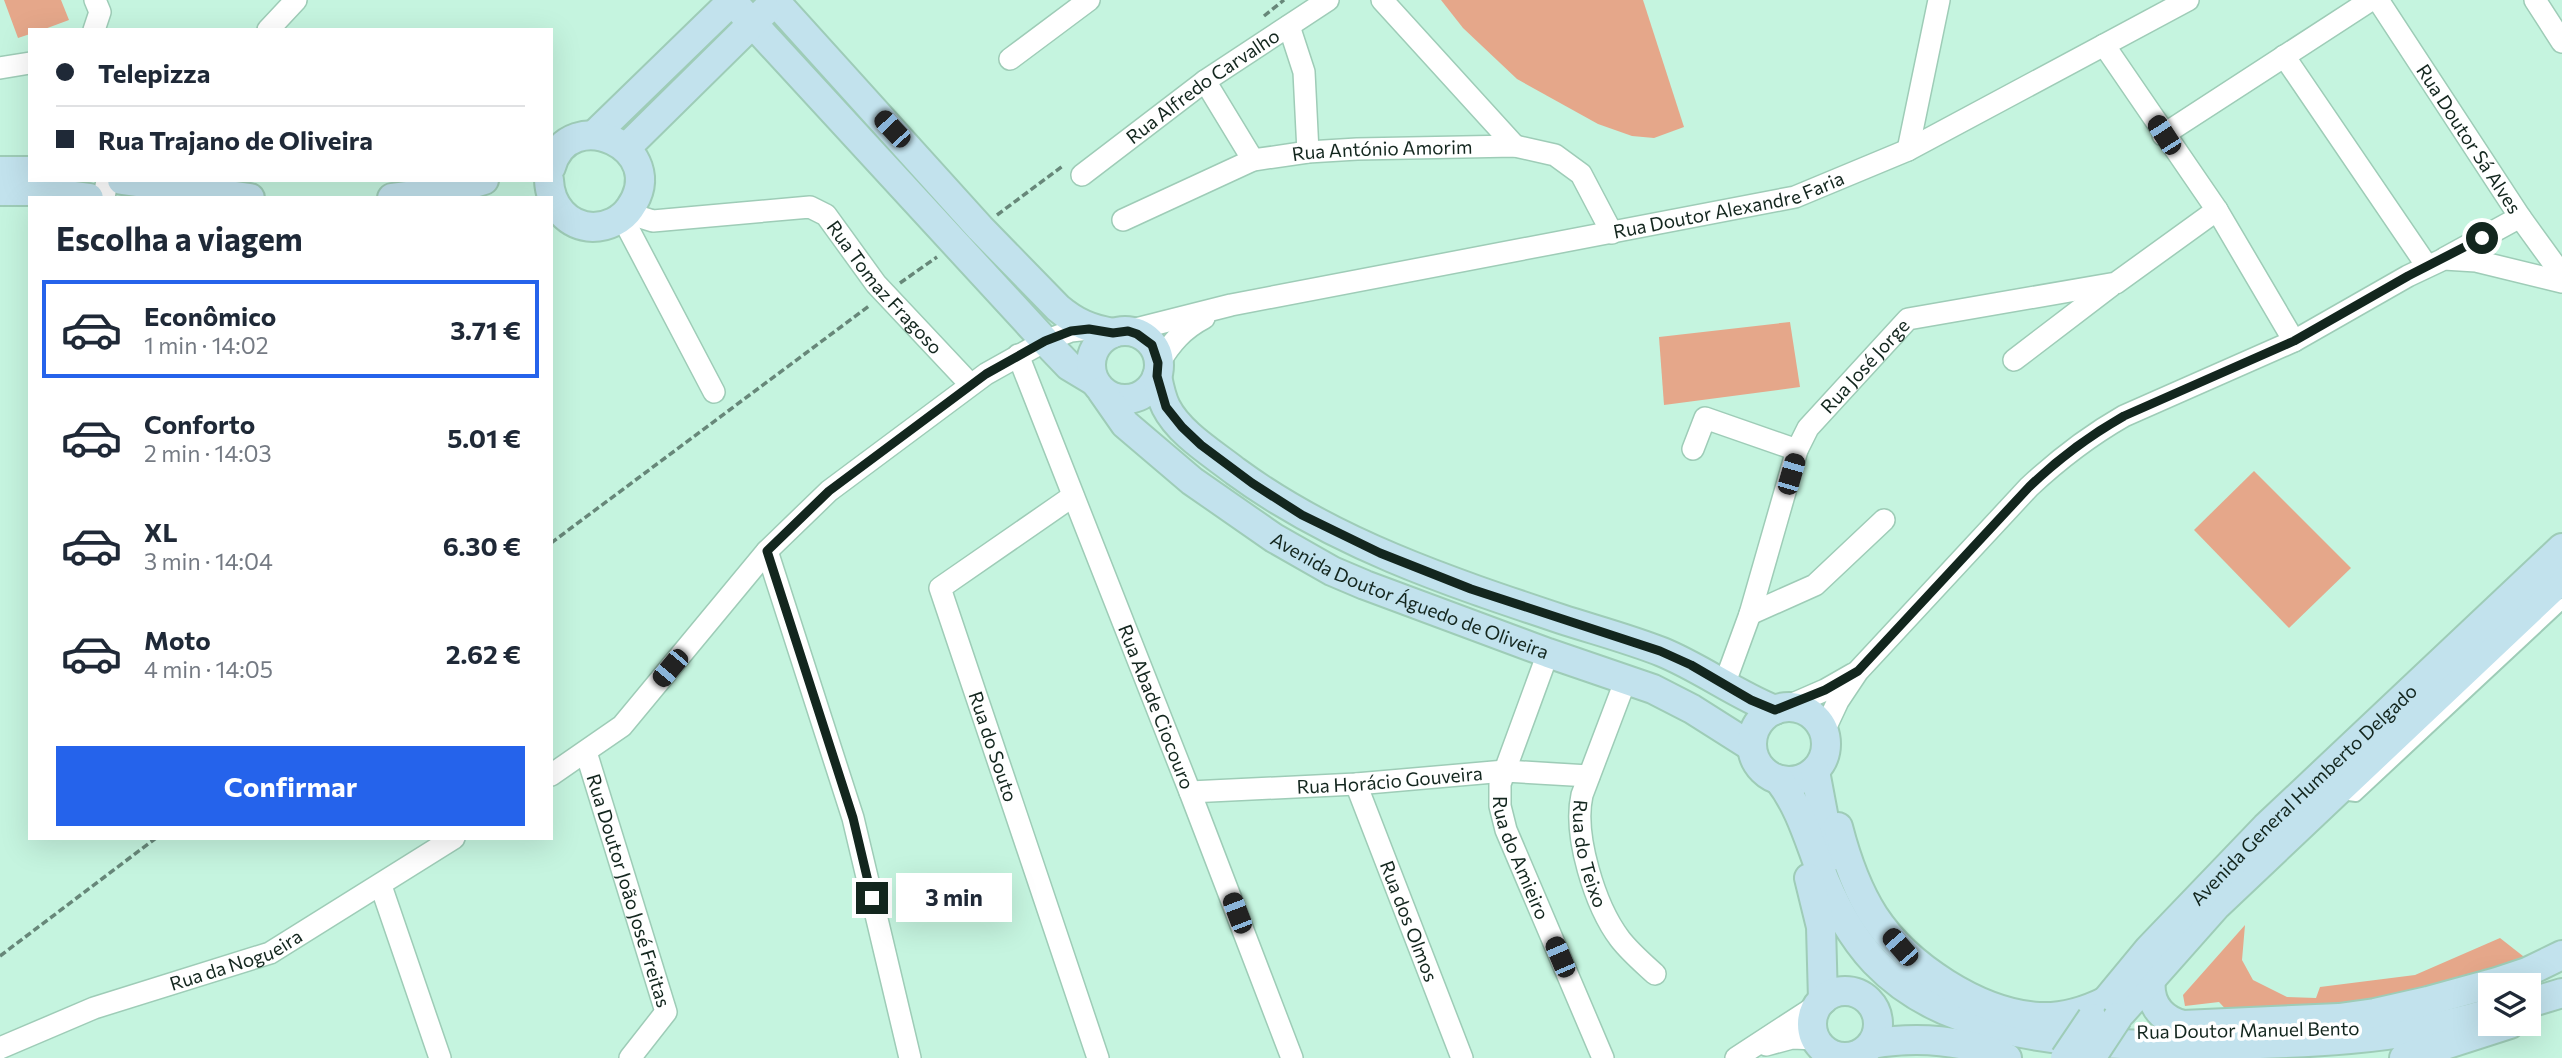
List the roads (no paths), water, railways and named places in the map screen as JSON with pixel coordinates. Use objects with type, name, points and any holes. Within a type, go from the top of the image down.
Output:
[{"type":"street","points":[[95,28],[100,12],[96,0]]},
{"type":"street","points":[[270,28],[296,0]]},
{"type":"street","points":[[555,156],[572,141],[594,135],[732,0],[1045,341],[1069,366],[1098,386],[1122,399],[1143,394],[1152,386],[1158,369],[1187,327],[1231,305]]},
{"type":"street","points":[[1010,59],[1066,7],[1089,0]]},
{"type":"street","name":"Rua Alfredo Carvalho","points":[[1075,168],[1328,0]]},
{"type":"street","points":[[1382,0],[1516,146]]},
{"type":"street","points":[[1908,150],[1939,0]]},
{"type":"street","name":"Rua Doutor Alexandre Faria","points":[[1231,305],[1796,197],[1908,150],[2189,0]]},
{"type":"street","points":[[2164,135],[2371,0]]},
{"type":"street","name":"Rua Doutor Sá Alves","points":[[2378,0],[2520,217],[2562,275]]},
{"type":"street","points":[[2535,0],[2562,42]]},
{"type":"street","points":[[626,148],[775,1],[980,228],[1058,308],[1072,320],[1145,338],[1156,354],[1158,369]]},
{"type":"street","points":[[1289,26],[1304,72],[1308,152]]},
{"type":"street","points":[[2104,45],[2217,210],[2294,341]]},
{"type":"street","points":[[2284,56],[2435,262]]},
{"type":"street","points":[[0,68],[28,63]]},
{"type":"street","points":[[1205,81],[1253,160]]},
{"type":"street","points":[[553,229],[609,224],[624,215],[635,201],[639,188],[639,173],[635,159],[616,141],[594,135]]},
{"type":"street","name":"Rua António Amorim","points":[[1123,220],[1253,160],[1308,152],[1516,146],[1555,155],[1581,174],[1612,233]]},
{"type":"street","points":[[0,171],[28,171]]},
{"type":"street","points":[[137,182],[237,196]]},
{"type":"street","points":[[408,196],[447,191],[477,182]]},
{"type":"street","points":[[0,191],[35,191],[74,196]]},
{"type":"street","points":[[553,199],[566,217],[579,224],[594,227]]},
{"type":"street","name":"Rua Tomaz Fragoso","points":[[624,215],[653,221],[810,207],[826,215],[885,294],[970,384]]},
{"type":"street","name":"Rua José Jorge","points":[[1724,685],[1750,614],[1797,450],[1808,428],[1908,319],[2116,283],[2217,210]]},
{"type":"street","points":[[624,215],[714,392]]},
{"type":"street","points":[[1858,671],[1825,690],[1765,716],[1753,735],[1764,765],[1792,781],[1804,778],[1821,753],[1838,701],[1858,671],[2029,487],[2079,444],[2124,416],[2294,341],[2520,217]]},
{"type":"street","points":[[2435,262],[2476,261],[2562,282]]},
{"type":"street","points":[[2014,360],[2116,283]]},
{"type":"street","points":[[553,774],[622,726],[767,551],[829,491],[970,384],[1018,355],[1071,331],[1110,331],[1231,305]]},
{"type":"street","points":[[1098,386],[1091,358],[1110,331]]},
{"type":"street","name":"Rua Abade Ciocouro","points":[[1018,355],[1292,1058]]},
{"type":"street","name":"Avenida Doutor Águedo de Oliveira","points":[[1158,369],[1166,407],[1201,445],[1252,483],[1320,524],[1380,553],[1471,589],[1660,651],[1691,665],[1724,685],[1780,708]]},
{"type":"street","name":"Avenida Doutor Águedo de Oliveira","points":[[1098,386],[1125,424],[1157,453],[1214,498],[1274,538],[1356,582],[1653,689],[1692,709],[1764,765],[1788,814],[1812,888],[1821,927],[1821,1002]]},
{"type":"street","points":[[1693,449],[1705,418],[1797,450]]},
{"type":"street","name":"Rua do Souto","points":[[1073,496],[940,588],[1098,1058]]},
{"type":"street","points":[[1750,614],[1815,584],[1884,520]]},
{"type":"street","name":"Avenida General Humberto Delgado","points":[[2065,1058],[2105,1012],[2149,949],[2266,827],[2562,548]]},
{"type":"street","points":[[767,551],[853,818],[910,1058]]},
{"type":"street","name":"Avenida General Humberto Delgado","points":[[2091,1058],[2105,1012],[2151,978],[2217,905],[2562,579]]},
{"type":"street","name":"Rua do Amieiro","points":[[1548,653],[1499,794],[1506,830],[1602,1058]]},
{"type":"street","name":"Rua do Teixo","points":[[1626,679],[1589,776],[1579,811],[1579,829],[1603,909],[1620,939],[1655,974]]},
{"type":"street","points":[[1780,708],[1798,708],[1809,712],[1818,720],[1821,753],[1838,827],[1856,881],[1875,916],[1912,958],[1939,980],[1954,988],[2022,1014],[2038,1017],[2105,1012]]},
{"type":"street","name":"Rua Doutor João José Freitas","points":[[586,752],[666,1012],[630,1058]]},
{"type":"street","name":"Rua Doutor Manuel Bento","points":[[1821,753],[1824,828],[1836,871],[1853,911],[1873,942],[1887,957],[1917,981],[1949,999],[1989,1014],[2065,1028],[2183,1035],[2371,1027],[2428,1018],[2478,1003]]},
{"type":"street","name":"Rua Doutor Manuel Bento","points":[[1764,765],[1802,821],[1829,890],[1863,947],[1902,985],[1930,1003],[1962,1017],[2001,1028],[2055,1037],[2120,1044],[2208,1045],[2371,1038],[2434,1028],[2478,1016]]},
{"type":"street","name":"Rua Horácio Gouveira","points":[[1190,792],[1356,784],[1505,771],[1589,776]]},
{"type":"street","name":"Rua dos Olmos","points":[[1356,784],[1462,1058]]},
{"type":"street","name":"Rua da Nogueira","points":[[0,1048],[94,1008],[270,953],[451,840]]},
{"type":"street","points":[[381,886],[440,1058]]},
{"type":"street","points":[[2151,978],[2150,989],[2158,1010],[2174,1023],[2183,1025],[2339,1018],[2428,1002],[2471,990],[2527,972],[2562,955]]},
{"type":"street","points":[[2541,985],[2561,985]]},
{"type":"street","points":[[2541,996],[2561,985]]},
{"type":"street","points":[[2541,1002],[2561,985]]},
{"type":"street","points":[[1742,1054],[1842,990],[1864,996],[1877,1013],[1877,1035],[1865,1052]]},
{"type":"street","points":[[1821,1002],[1812,1021],[1823,1050]]},
{"type":"street","points":[[2404,1058],[2478,1034]]},
{"type":"street","points":[[1742,1054],[1792,1038],[1844,1058],[1894,1040],[1926,1040],[1970,1046],[2007,1058]]},
{"type":"lane","points":[[2334,793],[2356,796],[2562,604]]}]
